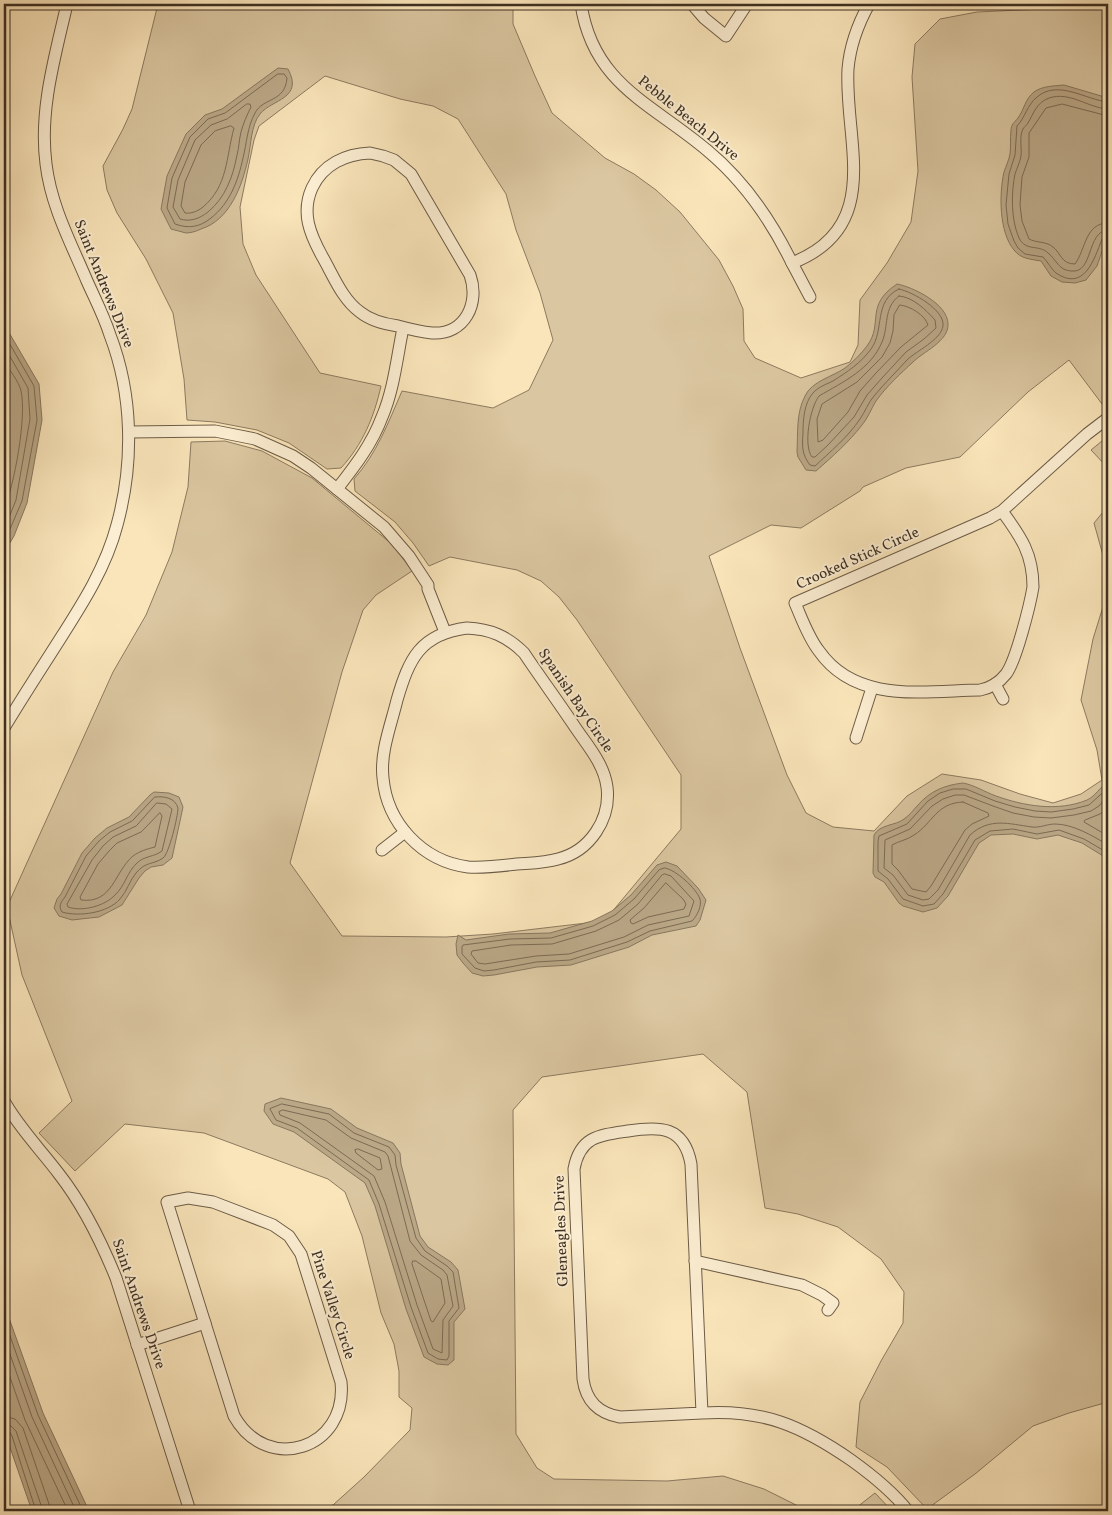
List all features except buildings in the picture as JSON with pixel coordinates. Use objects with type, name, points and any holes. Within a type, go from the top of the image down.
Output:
[{"type":"street","name":"Saint Andrews Drive","points":[[4,728],[100,573],[123,503],[128,462],[129,432],[124,384],[116,352],[102,314],[56,207],[46,165],[44,142],[47,97],[67,4]]},
{"type":"street","name":"Pebble Beach Drive","points":[[581,4],[588,33],[595,50],[616,79],[640,101],[709,151],[748,191],[766,215],[810,297]]},
{"type":"street","points":[[692,4],[704,18],[726,36],[747,4]]},
{"type":"street","points":[[792,263],[812,253],[833,234],[844,217],[852,198],[855,169],[848,67],[855,34],[869,4]]},
{"type":"street","points":[[370,154],[383,156],[394,160],[411,174],[473,284],[473,302],[470,310],[458,326],[449,330],[431,333],[403,328],[368,318],[350,303],[312,238],[308,226],[307,205],[314,184],[328,168],[347,156],[370,154]]},
{"type":"street","points":[[337,488],[366,451],[383,416],[389,397],[403,328]]},
{"type":"street","name":"Crooked Stick Circle","points":[[995,684],[980,690],[898,692],[872,688],[851,680],[830,664],[812,641],[795,603],[990,518],[1002,511],[1108,418]]},
{"type":"street","points":[[129,432],[215,431],[255,440],[294,456],[337,488],[384,527],[409,556],[428,585],[445,632]]},
{"type":"street","points":[[1002,511],[1023,541],[1028,552],[1033,574],[1031,599],[1011,666],[1001,680],[995,684],[1003,699]]},
{"type":"street","name":"Spanish Bay Circle","points":[[467,628],[492,631],[514,643],[524,653],[599,763],[607,787],[606,810],[602,821],[588,842],[569,855],[547,862],[481,868],[466,866],[445,861],[426,852],[405,832],[394,816],[384,790],[382,762],[404,676],[409,664],[425,644],[445,632],[467,628]]},
{"type":"street","points":[[856,738],[872,688]]},
{"type":"street","points":[[382,850],[405,832]]},
{"type":"street","name":"Saint Andrews Drive","points":[[4,1102],[23,1130],[66,1184],[92,1226],[116,1278],[190,1511]]},
{"type":"street","name":"Gleneagles Drive","points":[[702,1413],[691,1164],[686,1147],[680,1139],[669,1131],[651,1127],[605,1134],[590,1140],[579,1153],[574,1169],[584,1388],[594,1405],[609,1415],[620,1417],[738,1413],[776,1420],[826,1442],[878,1480],[908,1511]]},
{"type":"street","name":"Pine Valley Circle","points":[[188,1198],[213,1202],[273,1225],[289,1236],[296,1245],[301,1254],[341,1382],[342,1398],[338,1414],[326,1432],[309,1444],[287,1449],[266,1446],[250,1436],[234,1416],[205,1323],[167,1202],[169,1201],[188,1198]]},
{"type":"street","points":[[695,1262],[802,1285],[833,1303],[828,1310]]},
{"type":"street","points":[[137,1344],[205,1323]]},
{"type":"shaded area","points":[[158,4],[513,4],[513,24],[552,113],[605,158],[634,174],[656,190],[680,212],[719,260],[733,286],[743,309],[744,341],[755,358],[801,378],[850,362],[858,345],[860,300],[887,263],[911,222],[918,171],[912,77],[915,44],[940,19],[977,12],[1087,7],[1108,10],[1108,406],[1105,408],[1069,360],[1028,392],[960,457],[906,468],[863,487],[860,491],[801,528],[771,525],[709,556],[740,648],[787,775],[806,813],[833,827],[874,831],[907,796],[942,774],[981,780],[1053,803],[1081,794],[1102,780],[1097,750],[1081,700],[1093,639],[1106,597],[1104,559],[1094,523],[1108,506],[1108,1402],[1033,1426],[975,1474],[927,1509],[887,1467],[856,1447],[860,1402],[903,1323],[904,1292],[881,1259],[838,1227],[798,1214],[765,1208],[747,1092],[703,1054],[542,1077],[513,1110],[516,1434],[537,1468],[554,1479],[667,1481],[723,1476],[764,1489],[808,1511],[311,1511],[333,1505],[364,1477],[410,1430],[412,1408],[399,1397],[399,1371],[394,1344],[381,1313],[362,1236],[345,1192],[328,1179],[204,1133],[125,1124],[75,1171],[39,1133],[72,1101],[22,975],[7,907],[113,672],[146,615],[172,552],[188,487],[191,442],[225,441],[262,451],[312,478],[393,545],[412,571],[376,595],[363,610],[342,672],[290,863],[342,936],[446,937],[493,934],[595,922],[611,913],[681,829],[681,775],[577,620],[559,597],[541,581],[517,570],[450,557],[429,566],[395,522],[355,491],[354,479],[376,448],[402,391],[493,408],[529,390],[553,340],[540,293],[516,230],[506,194],[458,119],[433,106],[400,99],[325,76],[259,126],[254,140],[240,207],[243,244],[256,275],[320,373],[381,386],[367,430],[356,449],[341,468],[327,469],[289,443],[257,430],[215,422],[187,420],[184,379],[173,313],[146,259],[117,213],[107,190],[103,166],[132,109]]},
{"type":"shaded area","points":[[1108,436],[1108,468],[1091,450]]},
{"type":"shaded area","points":[[875,1493],[892,1511],[852,1511]]},
{"type":"water","points":[[278,68],[288,69],[292,79],[292,87],[284,97],[265,109],[257,119],[242,180],[233,201],[220,218],[211,225],[190,233],[171,229],[161,209],[167,176],[186,134],[205,115],[222,109]]},
{"type":"water","points":[[1064,85],[1108,98],[1108,234],[1097,266],[1086,280],[1075,283],[1062,282],[1051,276],[1041,261],[1026,258],[1014,250],[1005,233],[1001,202],[1002,181],[1010,154],[1012,125],[1034,92],[1044,87]]},
{"type":"water","points":[[897,284],[912,289],[936,303],[946,317],[947,330],[935,346],[913,362],[889,386],[876,401],[864,422],[840,449],[816,471],[806,470],[797,452],[799,416],[805,396],[812,387],[845,368],[865,349],[872,338],[877,307],[887,292]]},
{"type":"water","points":[[4,324],[39,384],[42,420],[27,503],[14,536],[4,553]]},
{"type":"water","points":[[963,783],[1018,803],[1053,807],[1076,804],[1087,800],[1108,783],[1108,859],[1082,843],[1058,835],[1037,839],[1013,834],[991,835],[979,843],[948,896],[937,908],[923,912],[903,906],[884,882],[875,877],[873,873],[874,835],[880,829],[906,818],[933,792],[950,785]]},
{"type":"water","points":[[154,792],[169,793],[179,797],[183,807],[172,858],[163,865],[151,867],[145,871],[122,905],[99,917],[72,920],[59,916],[54,908],[57,899],[82,853],[95,838],[107,828],[129,817]]},
{"type":"water","points":[[666,862],[677,866],[698,888],[706,900],[700,920],[696,926],[652,935],[629,947],[571,965],[537,967],[494,975],[483,976],[472,973],[457,955],[456,944],[458,935],[466,940],[509,934],[550,933],[592,921],[612,911],[631,895],[657,865]]},
{"type":"water","points":[[281,1098],[331,1109],[357,1128],[393,1143],[400,1153],[401,1164],[420,1236],[428,1247],[451,1262],[458,1270],[465,1309],[454,1322],[454,1360],[448,1365],[437,1364],[424,1357],[406,1309],[375,1206],[365,1183],[294,1132],[273,1124],[264,1111],[265,1104]]},
{"type":"water","points":[[4,1304],[43,1413],[89,1511],[32,1511],[4,1430]]}]
